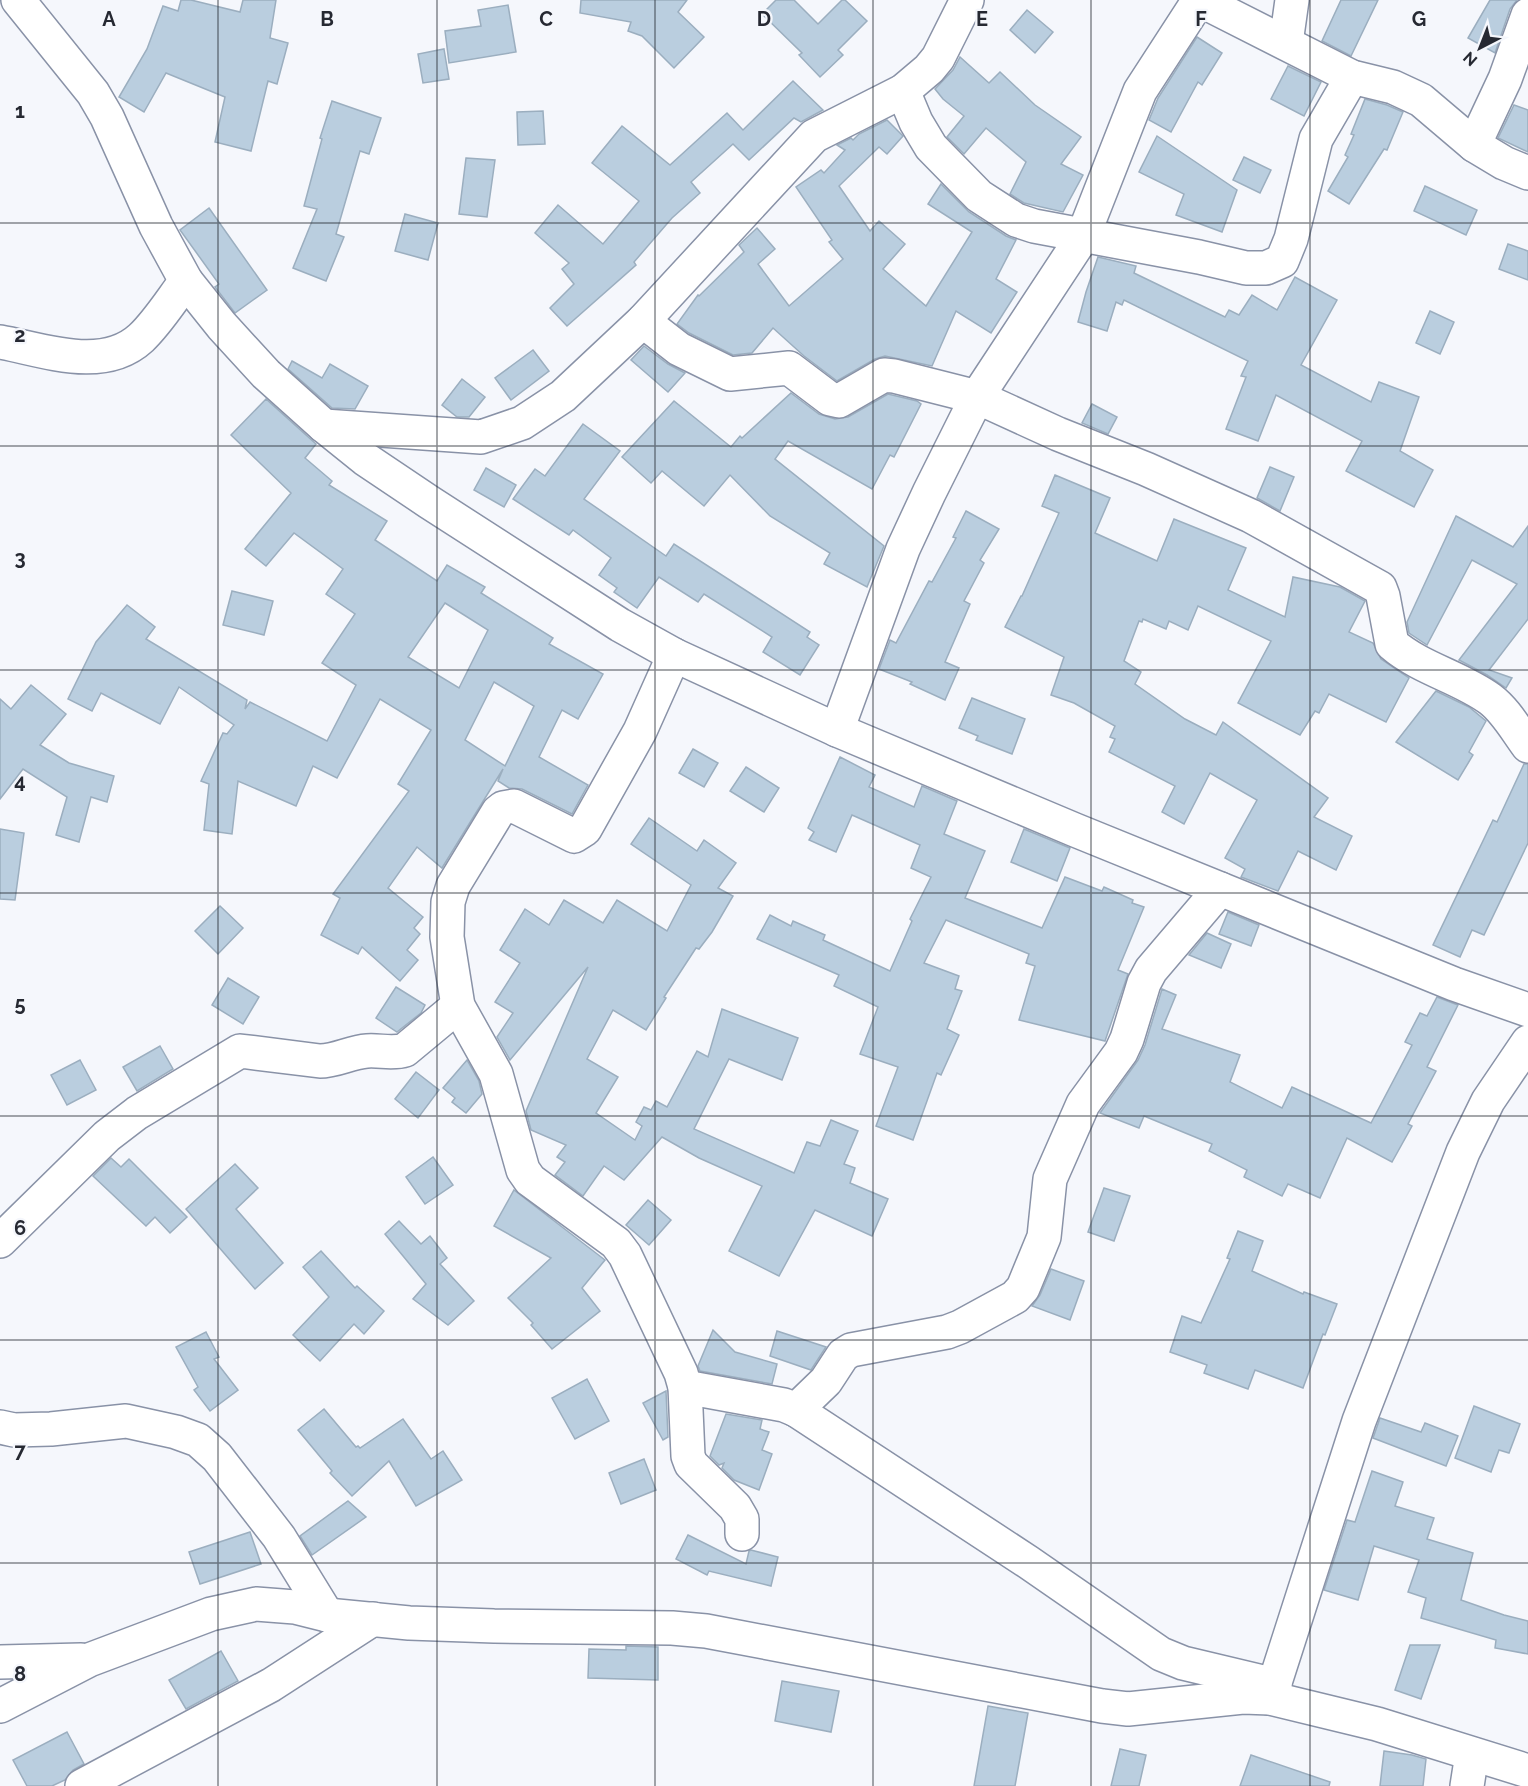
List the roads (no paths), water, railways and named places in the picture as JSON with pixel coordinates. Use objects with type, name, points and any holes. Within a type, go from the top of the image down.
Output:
[{"type":"street","points":[[18,0],[93,93],[107,117],[156,226],[186,280],[222,326],[266,374],[324,426],[365,459],[429,502],[620,625],[674,655],[837,730],[1454,984],[1528,1010]]},
{"type":"street","points":[[324,426],[481,436],[522,423],[563,396],[643,321],[814,136],[903,91],[929,69],[938,58],[967,0]]},
{"type":"street","points":[[837,730],[903,549],[977,397],[1083,236],[1140,91],[1199,0],[1352,77],[1393,87],[1421,100],[1474,145],[1504,163],[1528,173]]},
{"type":"street","points":[[1286,43],[1292,0]]},
{"type":"street","points":[[1474,145],[1505,79],[1528,15]]},
{"type":"street","points":[[903,91],[916,122],[931,147],[979,196],[1016,220],[1034,226],[1246,268],[1266,267],[1282,261],[1291,239],[1316,139],[1352,77]]},
{"type":"street","points":[[0,342],[82,358],[106,356],[121,351],[140,339],[186,280]]},
{"type":"street","points":[[643,321],[679,349],[730,374],[789,368],[830,399],[839,401],[884,375],[977,397],[1251,516],[1380,588],[1392,644],[1411,658],[1489,698],[1500,708],[1528,746]]},
{"type":"street","points":[[674,655],[640,731],[585,829],[574,836],[514,806],[508,806],[498,812],[453,886],[448,902],[447,937],[458,1006],[496,1074],[523,1170],[530,1180],[616,1243],[625,1255],[681,1373],[685,1387],[690,1464],[735,1507],[742,1519],[742,1534]]},
{"type":"street","points":[[796,1410],[826,1381],[843,1355],[851,1350],[960,1328],[1016,1297],[1023,1288],[1044,1237],[1050,1179],[1083,1104],[1121,1052],[1144,983],[1151,970],[1220,889]]},
{"type":"street","points":[[0,1241],[107,1136],[137,1113],[240,1051],[320,1061],[329,1061],[365,1051],[397,1053],[405,1050],[458,1006]]},
{"type":"street","points":[[1273,1691],[1359,1421],[1463,1152],[1488,1101],[1528,1041]]},
{"type":"street","points":[[685,1387],[784,1405],[796,1410],[1028,1562],[1161,1654],[1183,1663],[1528,1771]]},
{"type":"street","points":[[0,1427],[14,1430],[51,1429],[126,1421],[176,1431],[198,1440],[217,1457],[279,1537],[327,1615]]},
{"type":"street","points":[[0,1706],[88,1660],[211,1614],[256,1604],[295,1607],[327,1615],[409,1623],[672,1628],[706,1631],[1128,1709],[1243,1697],[1273,1691]]},
{"type":"street","points":[[82,1786],[271,1685],[373,1620]]},
{"type":"street","points":[[0,1662],[88,1660]]},
{"type":"street","points":[[1467,1786],[1472,1754]]}]
